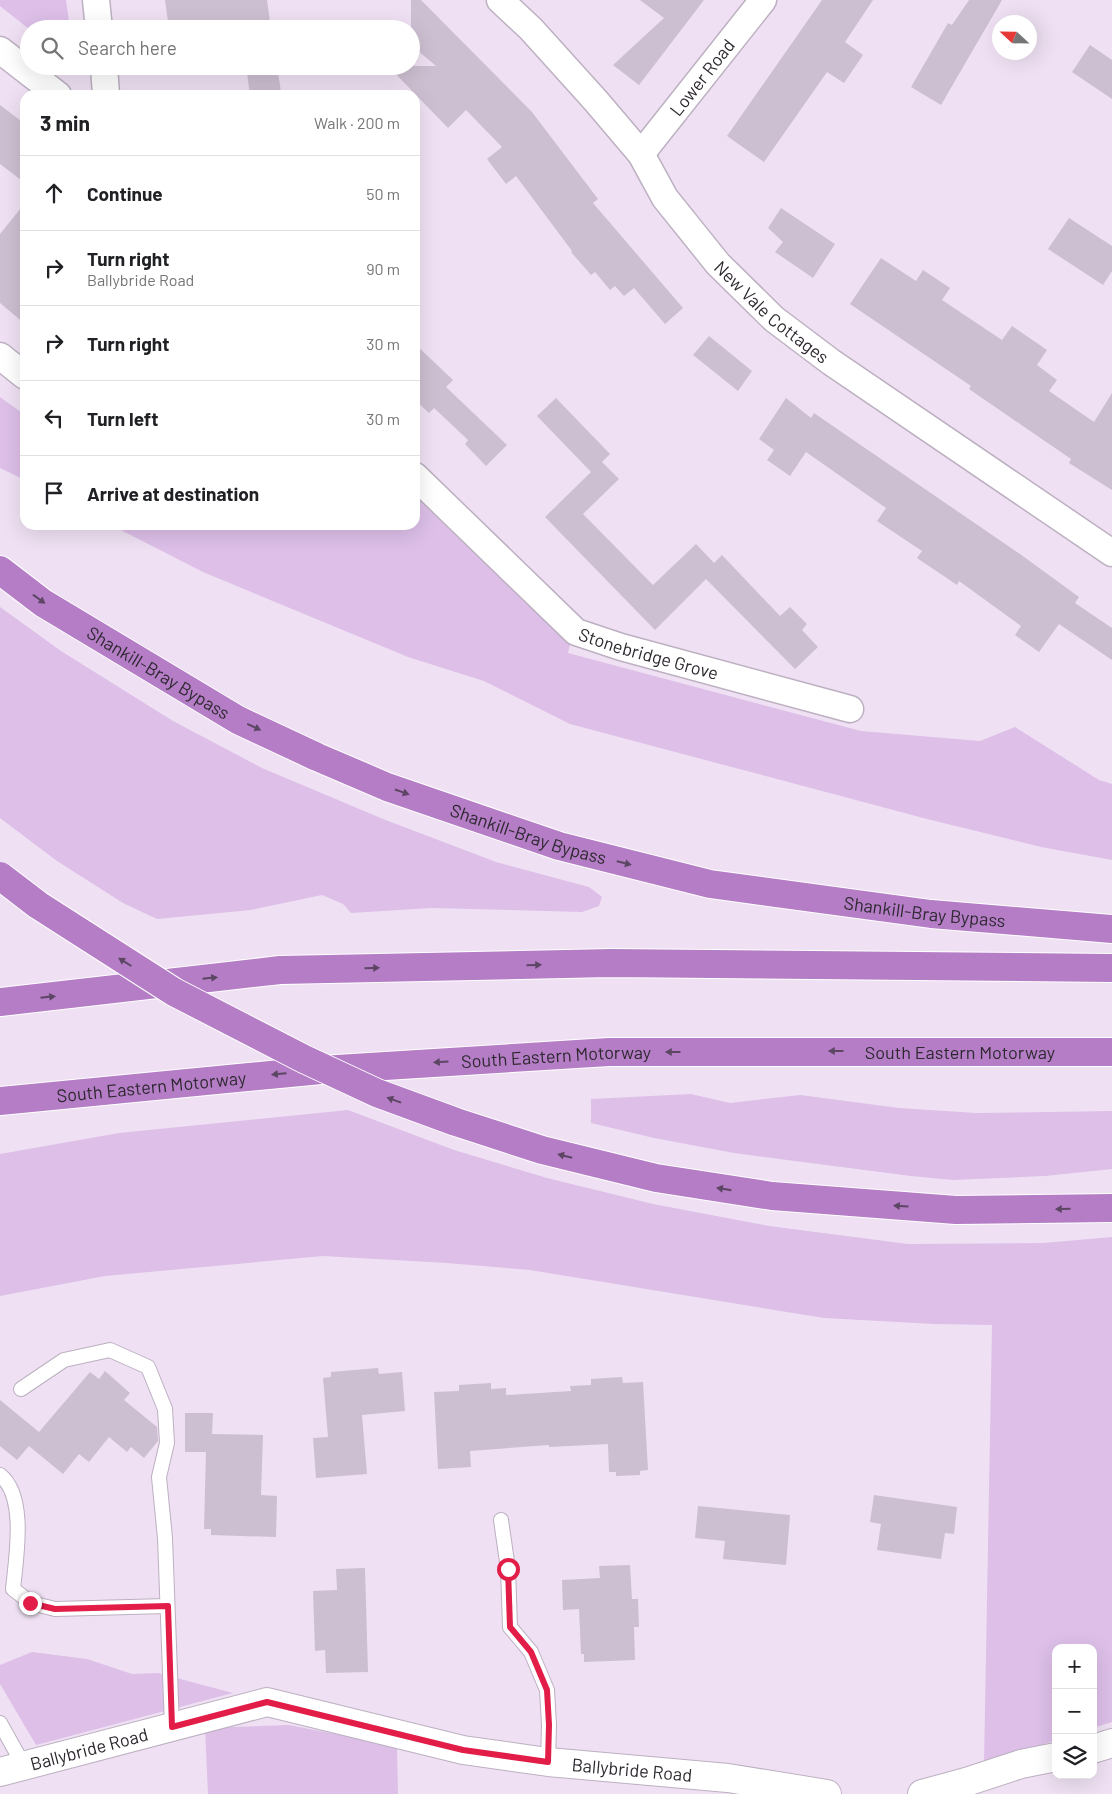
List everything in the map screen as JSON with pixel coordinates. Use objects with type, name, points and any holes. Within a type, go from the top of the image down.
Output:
[{"type":"highway","name":"Shankill-Bray Bypass","points":[[0,570],[43,603],[238,720],[387,787],[559,846],[710,884],[931,914],[1112,929]]},
{"type":"highway","points":[[0,876],[46,910],[174,992],[304,1059],[377,1094],[542,1150],[656,1178],[772,1196],[956,1210],[1112,1208]]},
{"type":"highway","points":[[0,1002],[280,970],[612,963],[1112,968]]},
{"type":"highway","name":"South Eastern Motorway","points":[[0,1101],[321,1070],[609,1052],[1112,1052]]},
{"type":"street","points":[[96,0],[98,20]]},
{"type":"street","name":"New Vale Cottages","points":[[500,0],[532,29],[596,101],[641,154],[665,198],[718,264],[774,319],[839,367],[1112,553]]},
{"type":"street","name":"Lower Road","points":[[641,154],[763,0]]},
{"type":"street","points":[[0,50],[20,66]]},
{"type":"street","points":[[32,75],[52,90]]},
{"type":"street","points":[[105,75],[106,90]]},
{"type":"street","points":[[0,356],[20,372]]},
{"type":"street","name":"Stonebridge Grove","points":[[420,481],[576,632],[850,709]]},
{"type":"street","name":"Ballybride Road","points":[[12,1769],[267,1702],[463,1750],[727,1786],[827,1794]]},
{"type":"street","points":[[1097,1748],[1112,1743]]},
{"type":"street","points":[[922,1794],[1021,1764],[1052,1758]]},
{"type":"lane","points":[[21,1389],[64,1360],[110,1350],[148,1367],[165,1409],[167,1443],[159,1477],[165,1538],[172,1727]]},
{"type":"lane","points":[[0,1475],[8,1481],[19,1515],[14,1589],[30,1603],[55,1609],[168,1606]]},
{"type":"lane","points":[[501,1520],[508,1569],[510,1627],[531,1652],[547,1690],[549,1725],[548,1762]]},
{"type":"lane","points":[[0,1723],[12,1769]]},
{"type":"shaded area","points":[[0,0],[66,0],[69,20],[20,20],[20,22],[0,6]]},
{"type":"shaded area","points":[[0,397],[20,411],[20,478],[0,468]]},
{"type":"shaded area","points":[[420,501],[542,618],[571,640],[568,653],[861,731],[980,741],[1015,727],[1099,780],[1112,784],[1112,860],[1041,847],[927,819],[570,724],[484,681],[408,657],[203,572],[121,530],[420,530]]},
{"type":"shaded area","points":[[0,607],[61,651],[173,721],[262,768],[383,819],[496,862],[589,887],[602,897],[599,906],[582,912],[432,908],[351,913],[343,904],[322,895],[251,910],[157,919],[123,903],[57,861],[0,818]]},
{"type":"shaded area","points":[[691,1094],[730,1103],[800,1095],[899,1108],[976,1113],[1112,1111],[1112,1169],[1045,1176],[953,1180],[734,1153],[654,1138],[591,1123],[591,1099]]},
{"type":"shaded area","points":[[348,1110],[454,1150],[547,1178],[653,1204],[769,1226],[908,1244],[1043,1243],[1112,1237],[1112,1722],[1097,1727],[1097,1644],[1052,1644],[1052,1741],[984,1764],[992,1325],[824,1318],[530,1270],[323,1256],[105,1276],[0,1296],[0,1154],[119,1133]]},
{"type":"shaded area","points":[[32,1652],[87,1659],[132,1674],[158,1673],[233,1693],[36,1745],[0,1684],[0,1665]]},
{"type":"shaded area","points":[[289,1725],[397,1746],[398,1794],[208,1794],[205,1728]]},
{"type":"building","points":[[165,0],[267,0],[270,20],[168,20]]},
{"type":"building","points":[[411,0],[421,0],[532,112],[598,199],[593,203],[683,308],[665,324],[634,288],[624,296],[615,286],[610,290],[595,272],[591,275],[571,252],[516,176],[506,184],[487,159],[502,147],[466,110],[448,128],[420,99],[420,90],[411,90],[397,75],[420,75],[420,66],[436,66],[420,53],[420,20],[411,20]]},
{"type":"building","points":[[640,0],[704,0],[639,85],[613,65],[664,18]]},
{"type":"building","points":[[822,0],[873,0],[845,42],[863,55],[844,83],[827,72],[764,162],[727,136]]},
{"type":"building","points":[[969,0],[1002,0],[941,105],[911,87],[948,23],[952,25]]},
{"type":"building","points":[[1090,45],[1112,60],[1112,99],[1072,72]]},
{"type":"building","points":[[247,75],[278,75],[281,90],[249,90]]},
{"type":"building","points":[[0,105],[20,120],[20,179],[0,164]]},
{"type":"building","points":[[781,208],[835,244],[813,278],[775,252],[783,242],[768,228]]},
{"type":"building","points":[[20,209],[20,320],[0,303],[0,234]]},
{"type":"building","points":[[1069,218],[1112,246],[1112,271],[1103,285],[1048,249]]},
{"type":"building","points":[[881,258],[916,281],[923,270],[950,288],[942,300],[1002,340],[1012,326],[1047,350],[1037,365],[1057,380],[1049,391],[1094,422],[1112,393],[1112,490],[1069,463],[1071,459],[969,389],[971,386],[850,304]]},
{"type":"building","points":[[709,336],[752,371],[738,391],[693,355]]},
{"type":"building","points":[[420,349],[453,380],[446,387],[507,445],[486,466],[465,444],[468,440],[434,408],[429,413],[420,405]]},
{"type":"building","points":[[556,398],[610,454],[602,462],[619,479],[583,514],[653,585],[696,544],[714,563],[722,555],[780,616],[790,607],[807,624],[802,630],[818,647],[795,669],[706,579],[655,630],[545,517],[591,472],[537,416]]},
{"type":"building","points":[[786,398],[811,418],[814,413],[1020,554],[1079,597],[1075,603],[1112,628],[1112,660],[1059,624],[1039,652],[1015,635],[1021,626],[959,581],[957,585],[917,558],[922,551],[877,521],[886,508],[806,452],[790,476],[767,460],[774,450],[759,439]]},
{"type":"building","points":[[378,1368],[379,1374],[402,1372],[405,1411],[362,1415],[367,1474],[316,1478],[313,1438],[328,1437],[323,1378],[331,1377],[331,1372]]},
{"type":"building","points":[[105,1371],[130,1393],[124,1400],[157,1427],[158,1441],[144,1458],[131,1447],[127,1452],[109,1437],[89,1462],[79,1454],[63,1474],[29,1446],[17,1460],[0,1446],[0,1400],[39,1432],[90,1372],[99,1379]]},
{"type":"building","points":[[622,1377],[623,1383],[643,1382],[648,1470],[640,1471],[640,1475],[616,1476],[616,1472],[609,1472],[608,1444],[549,1447],[549,1445],[470,1451],[471,1467],[438,1469],[434,1392],[459,1391],[459,1385],[491,1383],[491,1389],[506,1388],[506,1395],[571,1391],[570,1386],[591,1385],[591,1379]]},
{"type":"building","points":[[185,1413],[213,1413],[212,1434],[263,1435],[261,1495],[277,1496],[276,1537],[211,1535],[211,1529],[204,1529],[206,1452],[185,1452]]},
{"type":"building","points":[[874,1495],[957,1507],[954,1534],[945,1533],[941,1559],[877,1550],[881,1524],[870,1522]]},
{"type":"building","points":[[698,1506],[790,1515],[786,1565],[723,1559],[725,1541],[695,1538]]},
{"type":"building","points":[[630,1565],[632,1599],[638,1599],[639,1627],[634,1627],[635,1660],[584,1662],[584,1654],[581,1654],[579,1609],[563,1610],[562,1580],[600,1578],[599,1566]]},
{"type":"building","points":[[365,1568],[368,1672],[326,1673],[325,1650],[315,1651],[313,1591],[337,1590],[336,1569]]},
{"type":"route","points":[[30,1603],[55,1609],[168,1606],[172,1727],[267,1702],[463,1750],[548,1762],[549,1725],[547,1690],[531,1652],[510,1627],[508,1569]]}]
